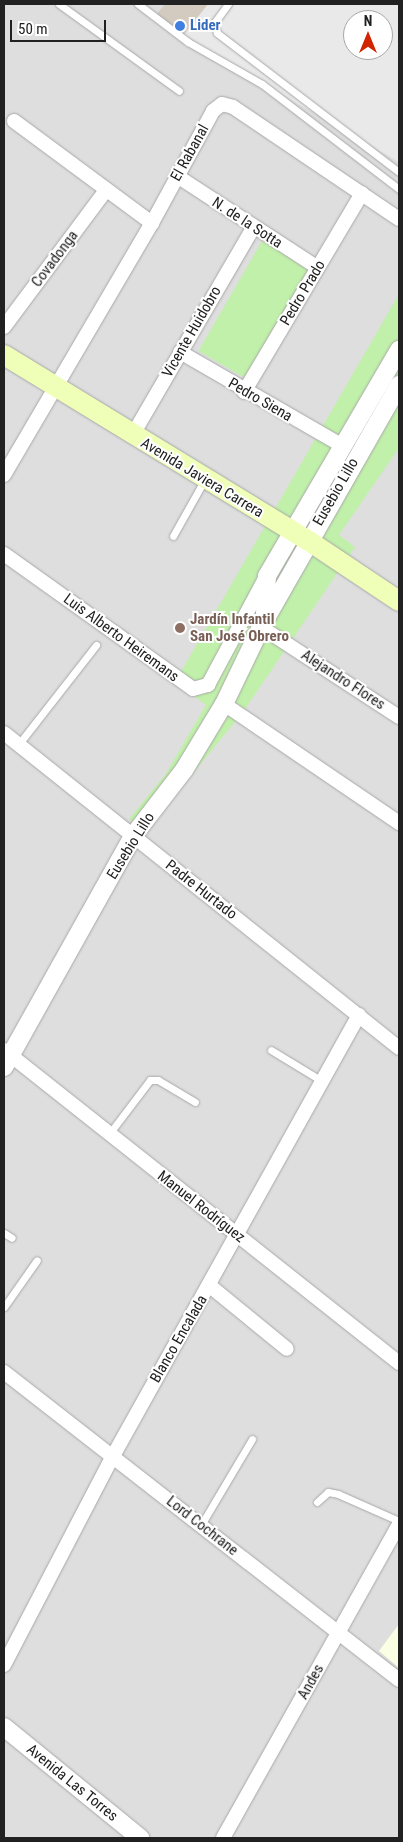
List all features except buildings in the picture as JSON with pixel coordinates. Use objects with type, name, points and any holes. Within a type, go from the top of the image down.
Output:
[{"type":"main road","name":"Avenida Javiera Carrera","points":[[4,356],[132,436],[309,541],[399,601]]},
{"type":"street","name":"El Rabanal","points":[[4,475],[152,223],[213,111],[222,104],[233,107],[399,219]]},
{"type":"street","points":[[14,121],[152,223]]},
{"type":"street","name":"N. de la Sotta","points":[[177,176],[253,228],[318,268]]},
{"type":"street","name":"Covadonga","points":[[4,327],[106,190]]},
{"type":"street","name":"Pedro Prado","points":[[244,392],[362,193]]},
{"type":"street","name":"Vicente Huidobro","points":[[132,436],[253,228]]},
{"type":"street","name":"Eusebio Lillo","points":[[227,650],[290,531],[399,350]]},
{"type":"street","name":"Pedro Siena","points":[[180,352],[244,392],[341,445]]},
{"type":"street","name":"Eusebio Lillo","points":[[6,1058],[133,836],[184,770],[224,704],[242,661],[399,385]]},
{"type":"street","name":"Luis Alberto Heiremans","points":[[4,554],[193,689],[208,685],[227,650]]},
{"type":"street","name":"Eusebio Lillo","points":[[261,627],[266,608],[267,576]]},
{"type":"street","name":"Alejandro Flores","points":[[261,627],[399,717]]},
{"type":"street","points":[[227,650],[242,661]]},
{"type":"street","points":[[224,704],[399,823]]},
{"type":"street","name":"Padre Hurtado","points":[[4,733],[399,1048]]},
{"type":"street","name":"Blanco Encalada","points":[[4,1665],[113,1456],[238,1236],[359,1015]]},
{"type":"street","name":"Manuel Rodríguez","points":[[6,1058],[109,1134],[399,1363]]},
{"type":"street","points":[[210,1286],[287,1348]]},
{"type":"street","name":"Lord Cochrane","points":[[4,1372],[399,1680]]},
{"type":"street","name":"Andes","points":[[223,1838],[399,1525]]},
{"type":"street","name":"Avenida Las Torres","points":[[4,1727],[140,1838]]},
{"type":"lane","points":[[59,4],[179,91]]},
{"type":"lane","points":[[138,4],[188,42],[262,84],[399,189]]},
{"type":"lane","points":[[228,4],[214,23],[217,33],[399,172]]},
{"type":"lane","points":[[173,536],[205,479]]},
{"type":"lane","points":[[18,745],[96,645]]},
{"type":"lane","points":[[271,1050],[322,1081]]},
{"type":"lane","points":[[109,1134],[150,1080],[158,1080],[195,1102]]},
{"type":"lane","points":[[4,1233],[12,1238]]},
{"type":"lane","points":[[4,1307],[37,1260]]},
{"type":"lane","points":[[202,1526],[252,1439]]},
{"type":"lane","points":[[317,1502],[322,1494],[333,1493],[399,1521]]},
{"type":"shaded area","points":[[4,4],[399,4],[399,1838],[4,1838]]},
{"type":"shaded area","points":[[208,4],[399,4],[399,162],[182,37]]},
{"type":"shaded area","points":[[399,1624],[399,1668],[379,1651]]},
{"type":"green space","points":[[262,241],[313,270],[250,380],[198,351]]},
{"type":"green space","points":[[399,294],[399,448],[339,535],[355,547],[243,712],[146,831],[129,819],[165,775],[206,705],[175,682]]},
{"type":"place","name":"Lider","points":[[180,26]]},
{"type":"place","name":"Jardín Infantil San José Obrero","points":[[180,628]]}]
